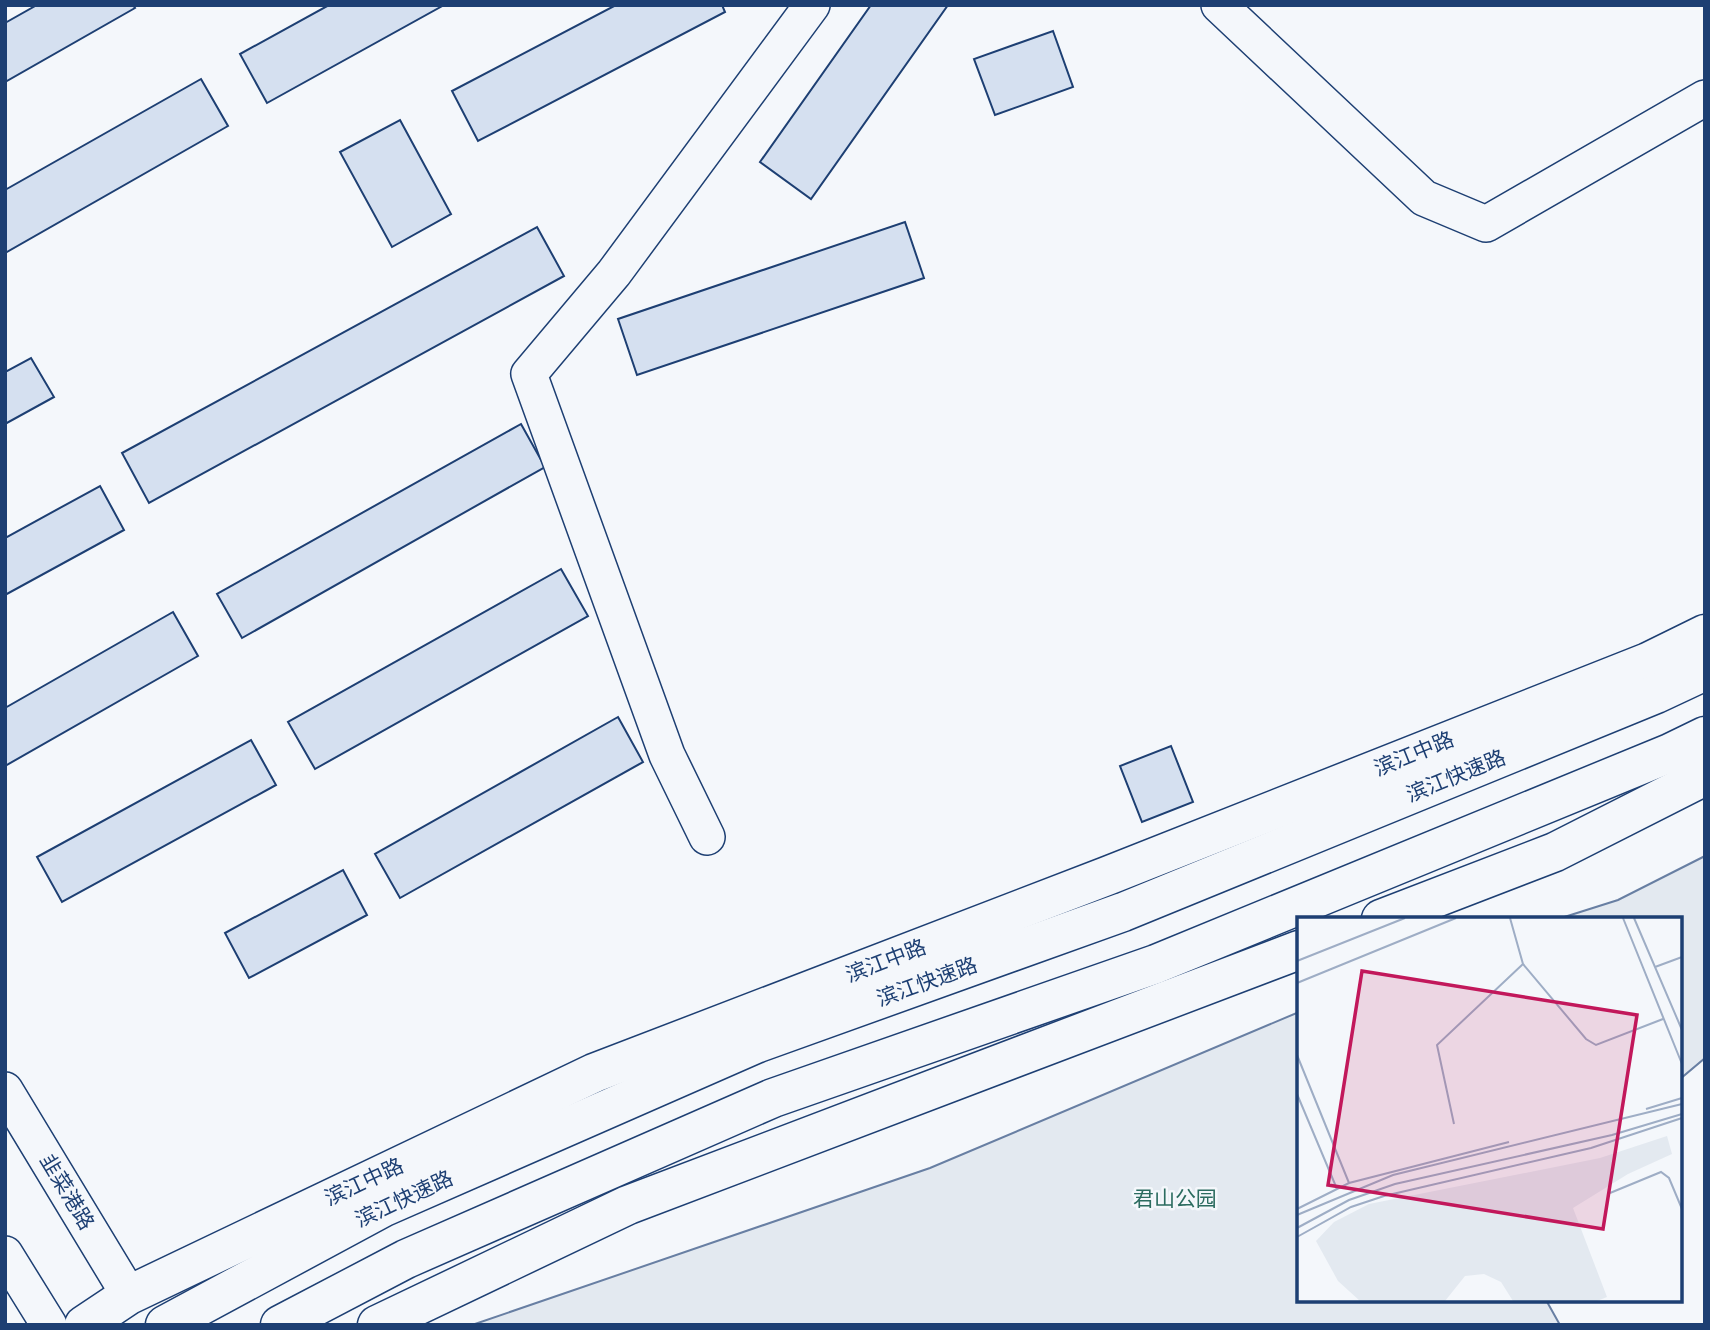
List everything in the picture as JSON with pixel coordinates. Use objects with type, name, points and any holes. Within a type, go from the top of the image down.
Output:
[{"type":"main road","name":"滨江中路","points":[[84,1325],[129,1295],[594,1073],[1107,876],[1635,667],[1705,634]]},
{"type":"main road","name":"滨江快速路","points":[[165,1325],[384,1206],[758,1042],[1122,912],[1656,694],[1705,671]]},
{"type":"main road","points":[[280,1325],[406,1259],[773,1098],[1156,964],[1645,764],[1705,736]]},
{"type":"main road","points":[[1386,917],[1555,852],[1705,776]]},
{"type":"main road","points":[[377,1325],[628,1205],[1297,951]]},
{"type":"street","points":[[707,837],[667,755],[529,374],[614,273],[812,5]]},
{"type":"street","points":[[1219,5],[1424,198],[1486,224],[1705,98]]},
{"type":"street","name":"韭菜港路","points":[[5,1090],[129,1295]]},
{"type":"street","points":[[5,1254],[49,1325]]},
{"type":"green space","points":[[1705,856],[1705,1058],[1682,1077],[1682,917],[1564,917],[1618,900]]},
{"type":"green space","name":"君山公园","points":[[1297,1013],[1297,1302],[1547,1302],[1560,1325],[472,1325],[930,1168]]},
{"type":"building","points":[[37,5],[133,5],[135,8],[5,82],[5,23]]},
{"type":"building","points":[[329,5],[444,5],[267,103],[240,54]]},
{"type":"building","points":[[616,5],[722,5],[725,12],[478,141],[452,91]]},
{"type":"building","points":[[871,5],[948,5],[811,199],[760,162]]},
{"type":"building","points":[[1053,31],[1073,87],[995,115],[974,59]]},
{"type":"building","points":[[201,79],[228,126],[5,253],[5,190]]},
{"type":"building","points":[[400,120],[451,214],[392,247],[340,152]]},
{"type":"building","points":[[905,222],[924,278],[637,375],[618,319]]},
{"type":"building","points":[[537,227],[564,276],[149,503],[122,453]]},
{"type":"building","points":[[31,358],[54,397],[5,424],[5,372]]},
{"type":"building","points":[[521,424],[545,467],[242,638],[217,594]]},
{"type":"building","points":[[100,486],[124,530],[5,595],[5,538]]},
{"type":"building","points":[[561,569],[588,616],[315,769],[288,722]]},
{"type":"building","points":[[173,612],[198,656],[5,766],[5,708]]},
{"type":"building","points":[[618,717],[643,762],[400,898],[375,854]]},
{"type":"building","points":[[251,740],[276,785],[62,902],[37,857]]},
{"type":"building","points":[[1171,746],[1193,802],[1142,822],[1120,766]]},
{"type":"building","points":[[343,870],[367,915],[249,978],[225,933]]}]
